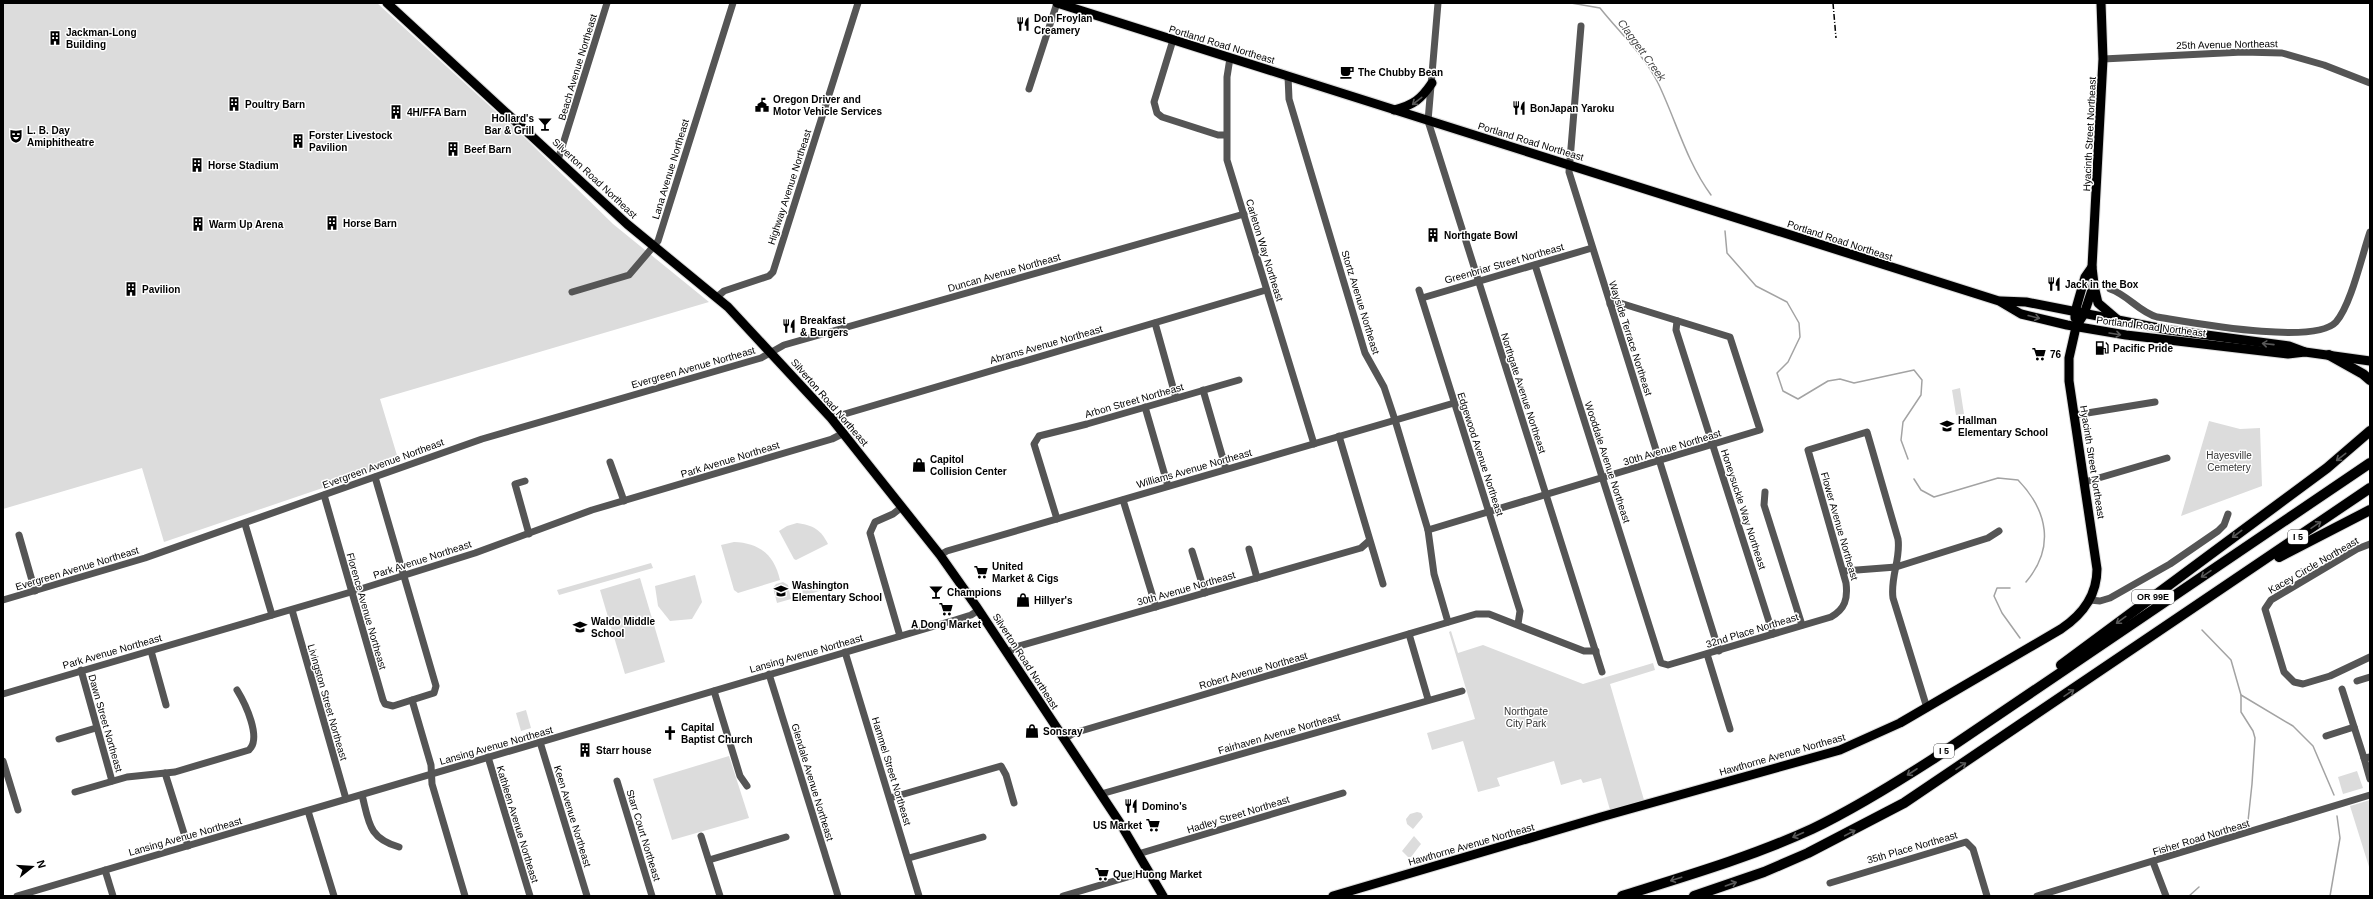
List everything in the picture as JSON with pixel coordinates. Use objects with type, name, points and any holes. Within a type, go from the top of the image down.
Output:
[{"type":"highway","points":[[2329,355],[2363,374],[2370,380]]},
{"type":"highway","name":"OR 99E","points":[[1933,759],[1978,723],[2049,674],[2327,468],[2370,431]]},
{"type":"highway","name":"I 5","points":[[2238,552],[2288,512],[2370,455]]},
{"type":"highway","name":"I 5","points":[[1622,896],[1736,859],[1813,828],[1874,796],[1933,759],[2370,463]]},
{"type":"highway","name":"I 5","points":[[1694,896],[1797,858],[1880,817],[1974,757],[2370,488]]},
{"type":"highway","points":[[2226,586],[2346,520],[2370,510]]},
{"type":"main road","name":"Silverton Road Northeast","points":[[387,3],[654,246],[717,297],[772,352],[831,418],[940,555],[979,610],[1101,794],[1163,896]]},
{"type":"main road","name":"Portland Road Northeast","points":[[1057,3],[1999,301],[2021,314],[2076,327],[2132,336],[2288,354],[2306,352]]},
{"type":"main road","name":"Hyacinth Street Northeast","points":[[2076,327],[2084,314],[2094,284],[2092,267],[2103,58],[2101,3]]},
{"type":"main road","points":[[1394,110],[1413,105],[1419,101],[1432,83]]},
{"type":"main road","name":"Hyacinth Street Northeast","points":[[2090,600],[2096,581],[2097,565],[2069,366],[2076,327],[2075,312],[2085,277],[2092,267]]},
{"type":"main road","points":[[2094,284],[2098,303],[2120,322]]},
{"type":"main road","name":"Portland Road Northeast","points":[[1999,301],[2026,302],[2120,322],[2289,346],[2306,352],[2370,361]]},
{"type":"main road","name":"Hawthorne Avenue Northeast","points":[[1334,896],[1601,817],[1829,754],[1876,736],[2061,630],[2078,616],[2090,600]]},
{"type":"street","name":"Beach Avenue Northeast","points":[[558,160],[607,3]]},
{"type":"street","name":"Lana Avenue Northeast","points":[[572,292],[629,275],[659,239],[732,3]]},
{"type":"street","name":"Highway Avenue Northeast","points":[[717,297],[724,291],[769,276],[773,272],[858,3]]},
{"type":"street","points":[[1030,89],[1057,3]]},
{"type":"street","points":[[1428,120],[1438,3]]},
{"type":"street","name":"Wayside Terrace Northeast","points":[[1581,26],[1568,165],[1592,248],[1719,651]]},
{"type":"street","points":[[1173,40],[1154,102],[1157,113],[1162,117],[1218,135],[1226,135]]},
{"type":"street","name":"25th Avenue Northeast","points":[[2103,58],[2243,52],[2282,53],[2324,64],[2370,83]]},
{"type":"street","name":"Carleton Way Northeast","points":[[1230,58],[1228,69],[1226,135],[1227,160],[1314,444]]},
{"type":"street","name":"Stortz Avenue Northeast","points":[[1288,76],[1289,99],[1365,353],[1384,387],[1428,530],[1434,574],[1448,622]]},
{"type":"street","name":"Northgate Avenue Northeast","points":[[1428,120],[1602,672]]},
{"type":"street","name":"Duncan Avenue Northeast","points":[[772,352],[784,345],[1244,214]]},
{"type":"street","points":[[2110,290],[2123,294],[2146,313],[2162,318],[2256,331],[2312,332],[2331,327],[2343,312],[2370,232]]},
{"type":"street","name":"Greenbriar Street Northeast","points":[[1422,298],[1592,248]]},
{"type":"street","name":"Wooddale Avenue Northeast","points":[[1535,265],[1663,665]]},
{"type":"street","name":"Abrams Avenue Northeast","points":[[831,418],[1266,290]]},
{"type":"street","name":"Edgewood Avenue Northeast","points":[[1419,290],[1521,614],[1518,624]]},
{"type":"street","points":[[1610,304],[1620,303],[1677,321]]},
{"type":"street","name":"30th Avenue Northeast","points":[[1428,530],[1760,430],[1730,337],[1677,321]]},
{"type":"street","name":"Honeysuckle Way Northeast","points":[[1677,321],[1676,330],[1773,634]]},
{"type":"street","points":[[1155,323],[1176,398]]},
{"type":"street","name":"Evergreen Avenue Northeast","points":[[3,600],[145,558],[245,524],[482,439],[760,358],[772,352]]},
{"type":"street","name":"Arbon Street Northeast","points":[[1057,519],[1034,444],[1035,440],[1039,436],[1054,431],[1087,424],[1239,380]]},
{"type":"street","points":[[1203,390],[1226,469]]},
{"type":"street","points":[[2075,415],[2154,402]]},
{"type":"street","name":"Williams Avenue Northeast","points":[[940,555],[947,551],[1454,403]]},
{"type":"street","points":[[1145,407],[1168,486]]},
{"type":"street","name":"Flower Avenue Northeast","points":[[1844,606],[1847,592],[1844,571],[1808,450],[1867,432],[1897,533],[1899,554],[1896,566]]},
{"type":"street","name":"Park Avenue Northeast","points":[[3,694],[405,576],[624,501],[832,439],[844,433]]},
{"type":"street","points":[[1339,436],[1383,584]]},
{"type":"street","points":[[2085,482],[2167,458]]},
{"type":"street","points":[[610,462],[624,501]]},
{"type":"street","points":[[375,477],[436,686],[434,693],[412,700],[431,765],[431,774],[465,896]]},
{"type":"street","points":[[525,481],[515,484],[529,534]]},
{"type":"street","points":[[1765,492],[1764,505],[1802,625]]},
{"type":"street","name":"Florence Avenue Northeast","points":[[324,495],[351,592],[385,704],[393,706],[412,700]]},
{"type":"street","points":[[1123,500],[1156,607]]},
{"type":"street","points":[[900,636],[870,533],[875,522],[893,514],[902,507]]},
{"type":"street","points":[[2090,600],[2100,601],[2110,598],[2170,564],[2222,528],[2228,514]]},
{"type":"street","points":[[245,524],[272,615]]},
{"type":"street","points":[[1844,571],[1896,566],[1988,538],[1999,531]]},
{"type":"street","points":[[19,535],[35,591]]},
{"type":"street","name":"30th Avenue Northeast","points":[[1007,653],[1016,647],[1361,548],[1369,541]]},
{"type":"street","name":"Kacey Circle Northeast","points":[[2370,544],[2357,549],[2271,600],[2265,609],[2284,672],[2294,682],[2303,684],[2330,676],[2370,657]]},
{"type":"street","points":[[1249,549],[1257,578]]},
{"type":"street","points":[[1192,552],[1205,593]]},
{"type":"street","points":[[1896,566],[1892,585],[1893,598],[1927,708]]},
{"type":"street","name":"32nd Place Northeast","points":[[1663,665],[1719,651],[1831,617],[1844,606]]},
{"type":"street","name":"Livingston Street Northeast","points":[[292,610],[346,799]]},
{"type":"street","name":"Lansing Avenue Northeast","points":[[17,896],[971,615],[979,610]]},
{"type":"street","name":"Robert Avenue Northeast","points":[[1064,739],[1074,732],[1483,613],[1518,624],[1584,651],[1596,650]]},
{"type":"street","points":[[1409,634],[1428,699]]},
{"type":"street","points":[[151,651],[166,705]]},
{"type":"street","name":"Hammel Street Northeast","points":[[845,652],[909,858],[919,896]]},
{"type":"street","points":[[1707,654],[1730,729]]},
{"type":"street","name":"Dawn Street Northeast","points":[[81,670],[112,781]]},
{"type":"street","name":"Glendale Avenue Northeast","points":[[769,674],[838,896]]},
{"type":"street","points":[[2357,681],[2370,677]]},
{"type":"street","points":[[2342,689],[2354,727],[2367,758],[2370,779]]},
{"type":"street","points":[[75,792],[112,781],[142,775],[165,773],[244,752],[253,746],[254,735],[244,702],[237,690]]},
{"type":"street","points":[[714,691],[740,776],[747,786]]},
{"type":"street","name":"Fairhaven Avenue Northeast","points":[[1101,794],[1428,699],[1462,691]]},
{"type":"street","points":[[2326,736],[2354,727]]},
{"type":"street","points":[[59,739],[96,728]]},
{"type":"street","name":"Keen Avenue Northeast","points":[[540,742],[587,896]]},
{"type":"street","name":"Kathleen Avenue Northeast","points":[[488,757],[530,896]]},
{"type":"street","points":[[3,761],[5,772],[18,810]]},
{"type":"street","points":[[890,798],[1001,766],[1006,774],[1014,803]]},
{"type":"street","points":[[165,773],[188,846]]},
{"type":"street","name":"Starr Court Northeast","points":[[617,781],[652,896]]},
{"type":"street","name":"Hadley Street Northeast","points":[[1138,854],[1343,794]]},
{"type":"street","points":[[362,795],[373,832],[385,843],[399,847]]},
{"type":"street","name":"Fisher Road Northeast","points":[[2037,896],[2061,893],[2153,862],[2370,795]]},
{"type":"street","points":[[308,811],[334,896]]},
{"type":"street","points":[[701,836],[720,896]]},
{"type":"street","points":[[709,860],[786,837]]},
{"type":"street","points":[[909,858],[983,837]]},
{"type":"street","name":"35th Place Northeast","points":[[1830,883],[1966,842],[1973,849],[1987,896]]},
{"type":"street","points":[[2153,862],[2166,896]]},
{"type":"street","points":[[105,870],[113,896]]},
{"type":"street","points":[[1063,896],[1148,871]]},
{"type":"green space","points":[[3,3],[377,3],[526,139],[613,224],[709,302],[380,399],[399,462],[164,542],[142,468],[3,509]]},
{"type":"green space","points":[[1960,388],[1964,414],[1956,415],[1952,390]]},
{"type":"green space","name":"Hayesville Cemetery","points":[[2209,421],[2240,429],[2260,428],[2262,486],[2181,516]]},
{"type":"green space","points":[[797,523],[808,525],[816,529],[828,544],[796,560],[794,559],[779,531],[787,526]]},
{"type":"green space","points":[[734,542],[751,545],[764,552],[770,557],[774,564],[780,580],[738,593],[734,590],[721,545]]},
{"type":"green space","points":[[651,563],[653,568],[559,595],[557,590]]},
{"type":"green space","points":[[695,575],[702,602],[692,619],[670,621],[658,606],[655,586]]},
{"type":"green space","points":[[640,578],[665,662],[625,674],[600,590]]},
{"type":"green space","points":[[821,581],[826,589],[803,596],[802,587]]},
{"type":"green space","points":[[783,582],[788,585],[791,599],[777,603],[773,588],[776,584]]},
{"type":"green space","name":"Northgate City Park","points":[[1451,631],[1458,653],[1483,645],[1583,684],[1653,663],[1655,670],[1610,684],[1644,800],[1610,810],[1601,778],[1583,783],[1581,779],[1561,785],[1554,761],[1497,778],[1500,786],[1478,792],[1463,741],[1432,750],[1427,733],[1475,719],[1449,632]]},
{"type":"green space","points":[[526,710],[531,728],[521,731],[516,713]]},
{"type":"green space","points":[[729,756],[749,818],[672,840],[653,779]]},
{"type":"green space","points":[[2357,771],[2363,788],[2343,794],[2338,777]]},
{"type":"green space","points":[[2370,800],[2370,870],[2350,806]]},
{"type":"green space","points":[[1417,812],[1421,813],[1423,817],[1413,829],[1407,824],[1406,819],[1410,814]]},
{"type":"green space","points":[[1414,836],[1421,844],[1411,857],[1408,857],[1402,851]]},
{"type":"waterway","name":"Claggett Creek","points":[[1571,3],[1600,8],[1646,63],[1658,83],[1688,154],[1702,182],[1711,195]]},
{"type":"waterway","name":"Claggett Creek","points":[[1725,231],[1727,253],[1756,286],[1787,302],[1799,323],[1800,337],[1788,362],[1777,373],[1783,391],[1798,399],[1828,381],[1840,379],[1854,383],[1914,370],[1922,380],[1921,395],[1903,422],[1901,440],[1908,459]]},
{"type":"waterway","name":"Claggett Creek","points":[[1914,479],[1921,490],[1934,497],[1998,478],[2018,480],[2036,504],[2044,530],[2044,543],[2041,556],[2035,569],[2026,582]]},
{"type":"waterway","name":"Claggett Creek","points":[[2010,588],[1997,588],[1994,596],[2002,613],[2020,638]]},
{"type":"waterway","name":"Claggett Creek","points":[[2202,630],[2231,660],[2241,695],[2241,712],[2253,731],[2255,738],[2248,821]]},
{"type":"waterway","name":"Claggett Creek","points":[[2241,695],[2293,726],[2313,746],[2334,795]]},
{"type":"waterway","name":"Claggett Creek","points":[[2330,896],[2340,838],[2337,816]]},
{"type":"waterway","name":"Claggett Creek","points":[[2189,896],[2199,887]]},
{"type":"railway","points":[[1833,3],[1836,38]]},
{"type":"place","name":"Don Froylan Creamery","points":[[1023,24]]},
{"type":"place","name":"Jackman-Long Building","points":[[55,38]]},
{"type":"place","name":"The Chubby Bean","points":[[1347,72]]},
{"type":"place","name":"Poultry Barn","points":[[234,104]]},
{"type":"place","name":"Oregon Driver and Motor Vehicle Services","points":[[762,105]]},
{"type":"place","name":"BonJapan Yaroku","points":[[1519,108]]},
{"type":"place","name":"4H/FFA Barn","points":[[396,112]]},
{"type":"place","name":"Hollard's Bar & Grill","points":[[545,124]]},
{"type":"place","name":"L. B. Day Amiphitheatre","points":[[16,136]]},
{"type":"place","name":"Forster Livestock Pavilion","points":[[298,141]]},
{"type":"place","name":"Beef Barn","points":[[453,149]]},
{"type":"place","name":"Horse Stadium","points":[[197,165]]},
{"type":"place","name":"Horse Barn","points":[[332,223]]},
{"type":"place","name":"Warm Up Arena","points":[[198,224]]},
{"type":"place","name":"Northgate Bowl","points":[[1433,235]]},
{"type":"place","name":"Jack in the Box","points":[[2054,284]]},
{"type":"place","name":"Pavilion","points":[[131,289]]},
{"type":"place","name":"Breakfast & Burgers","points":[[789,326]]},
{"type":"place","name":"Pacific Pride","points":[[2102,348]]},
{"type":"place","name":"76","points":[[2039,354]]},
{"type":"place","name":"Hallman Elementary School","points":[[1947,426]]},
{"type":"place","name":"Capitol Collision Center","points":[[919,465]]},
{"type":"place","name":"United Market & Cigs","points":[[981,572]]},
{"type":"place","name":"Washington Elementary School","points":[[781,591]]},
{"type":"place","name":"Champions","points":[[936,592]]},
{"type":"place","name":"Hillyer's","points":[[1023,600]]},
{"type":"place","name":"A Dong Market","points":[[946,609]]},
{"type":"place","name":"Waldo Middle School","points":[[580,627]]},
{"type":"place","name":"Sonsray","points":[[1032,731]]},
{"type":"place","name":"Capital Baptist Church","points":[[670,733]]},
{"type":"place","name":"Starr house","points":[[585,750]]},
{"type":"place","name":"Domino's","points":[[1131,806]]},
{"type":"place","name":"US Market","points":[[1153,825]]},
{"type":"place","name":"Que Huong Market","points":[[1102,874]]}]
